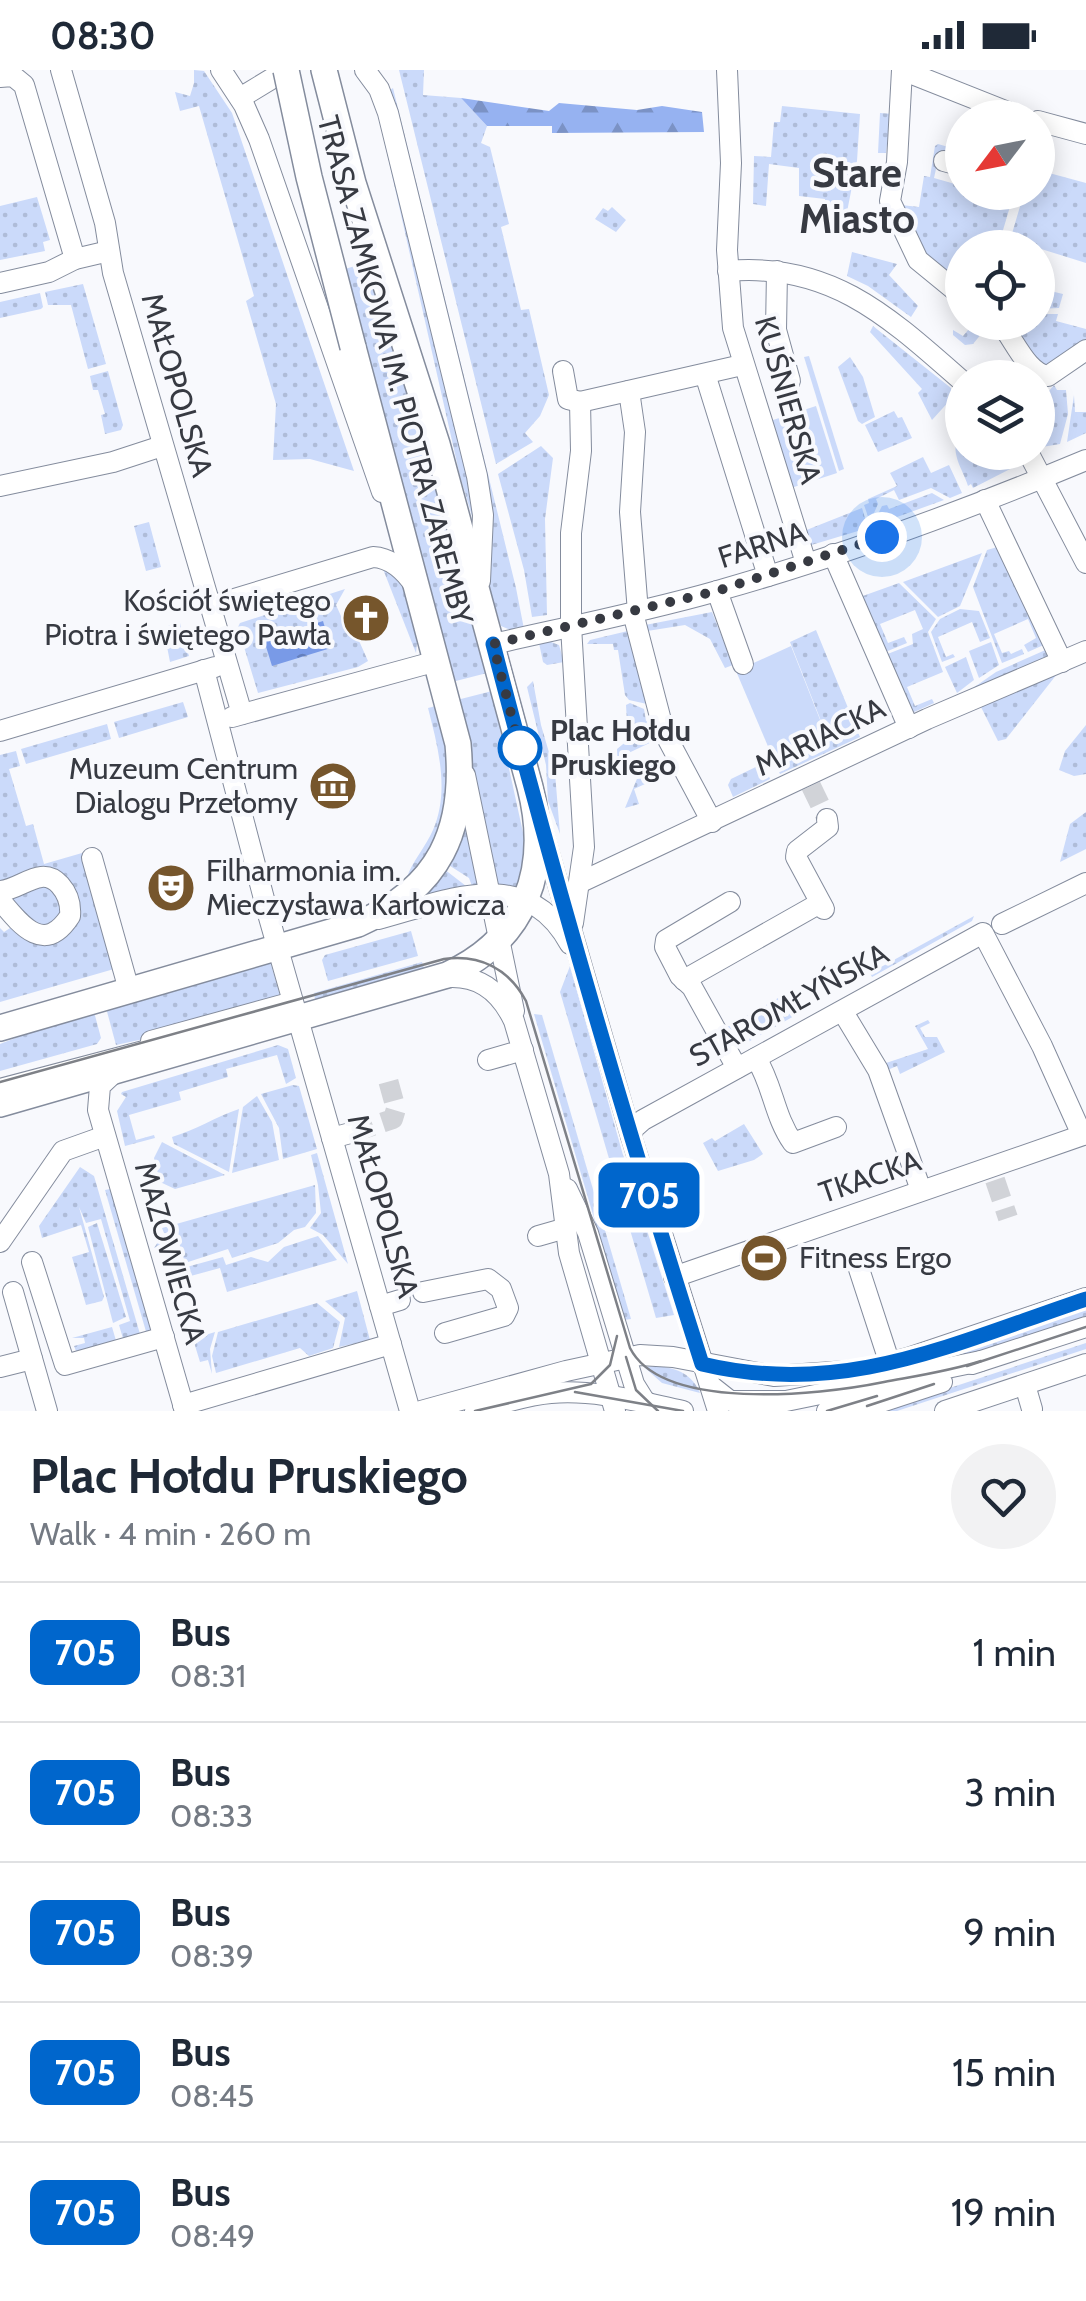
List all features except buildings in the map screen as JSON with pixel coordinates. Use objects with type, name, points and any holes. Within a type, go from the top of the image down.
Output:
[{"type":"main road","name":"TRASA ZAMKOWA IM. PIOTRA ZAREMBY","points":[[286,70],[308,177],[458,744],[458,808],[439,860],[408,894],[358,924]]},
{"type":"main road","name":"TRASA ZAMKOWA IM. PIOTRA ZAREMBY","points":[[324,70],[353,184],[437,444],[532,795],[538,851],[525,901],[498,941]]},
{"type":"main road","points":[[6,1024],[358,924]]},
{"type":"main road","points":[[0,1104],[52,1089],[85,1067],[117,1070],[296,1009],[432,980],[477,960],[498,941]]},
{"type":"street","name":"MAŁOPOLSKA","points":[[61,70],[162,446],[242,714]]},
{"type":"street","points":[[221,70],[240,98],[259,139],[372,468],[402,534]]},
{"type":"street","points":[[240,98],[286,70]]},
{"type":"street","name":"TRASA ZAMKOWA IM. PIOTRA ZAREMBY","points":[[365,70],[384,101],[476,476],[483,515],[482,603]]},
{"type":"street","name":"KUŚNIERSKA","points":[[727,70],[731,164],[728,271],[733,328],[806,564]]},
{"type":"street","points":[[945,283],[918,260],[890,201],[897,162],[902,70],[977,100]]},
{"type":"street","points":[[0,77],[14,76],[24,85],[76,259]]},
{"type":"street","points":[[1055,127],[1086,134]]},
{"type":"street","points":[[0,283],[49,272],[76,259],[109,251]]},
{"type":"street","points":[[728,271],[777,271],[824,282],[868,304],[945,366]]},
{"type":"street","points":[[777,271],[776,330],[790,381]]},
{"type":"street","points":[[1012,340],[1042,376],[1048,376],[1086,350]]},
{"type":"street","points":[[562,371],[568,399],[580,402],[742,365]]},
{"type":"street","points":[[704,374],[768,576]]},
{"type":"street","points":[[628,391],[635,432],[630,512],[635,613],[664,732],[712,822]]},
{"type":"street","points":[[572,927],[581,882],[583,827],[572,626],[572,514],[581,451],[580,402]]},
{"type":"street","points":[[0,486],[113,462],[162,446]]},
{"type":"street","name":"FARNA","points":[[493,644],[635,613],[768,576],[1086,460]]},
{"type":"street","points":[[1038,470],[1079,533],[1086,562]]},
{"type":"street","points":[[984,500],[1062,662]]},
{"type":"street","points":[[832,554],[909,728]]},
{"type":"street","points":[[211,606],[376,557],[398,566],[417,589]]},
{"type":"street","points":[[717,591],[743,664]]},
{"type":"street","name":"MARIACKA","points":[[581,882],[809,782],[909,728],[1086,651]]},
{"type":"street","points":[[219,721],[437,660]]},
{"type":"street","points":[[0,731],[227,664]]},
{"type":"street","points":[[0,1086],[85,1067],[296,1009],[204,670]]},
{"type":"street","name":"TRASA ZAMKOWA IM. PIOTRA ZAREMBY","points":[[458,744],[521,1046]]},
{"type":"street","points":[[532,795],[631,1136],[717,1409]]},
{"type":"street","points":[[684,980],[822,906],[796,851],[824,832],[828,826],[826,819]]},
{"type":"street","points":[[92,858],[129,990]]},
{"type":"street","points":[[0,891],[46,876],[58,882],[67,895],[70,916],[55,932],[33,934],[0,900]]},
{"type":"street","name":"STAROMŁYŃSKA","points":[[631,1136],[643,1120],[736,1068],[1081,885]]},
{"type":"street","points":[[358,924],[490,892],[525,901],[548,915],[563,932],[589,988]]},
{"type":"street","points":[[730,902],[666,940],[665,948],[692,987],[736,1068]]},
{"type":"street","points":[[993,929],[1084,1134]]},
{"type":"street","points":[[432,980],[456,977],[485,985],[503,1001],[521,1046],[559,1174],[569,1253],[614,1404]]},
{"type":"street","name":"MAŁOPOLSKA","points":[[296,1009],[332,1138],[390,1303],[391,1344],[410,1411]]},
{"type":"street","points":[[843,1012],[878,1070],[922,1190]]},
{"type":"street","points":[[488,1060],[521,1046]]},
{"type":"street","points":[[756,1058],[770,1082],[778,1117],[792,1142],[836,1127]]},
{"type":"street","name":"MAZOWIECKA","points":[[85,1067],[184,1408]]},
{"type":"street","points":[[98,1111],[100,1086],[117,1070]]},
{"type":"street","points":[[52,1089],[79,1095],[98,1111]]},
{"type":"street","points":[[332,1138],[354,1132]]},
{"type":"street","name":"TKACKA","points":[[674,1276],[922,1190],[993,1173],[1084,1134]]},
{"type":"street","points":[[0,1242],[63,1151],[105,1136]]},
{"type":"street","points":[[559,1174],[587,1228],[635,1386],[651,1409]]},
{"type":"street","points":[[538,1236],[566,1228]]},
{"type":"street","points":[[32,1262],[65,1365]]},
{"type":"street","points":[[858,1266],[890,1364]]},
{"type":"street","points":[[423,1292],[488,1278],[501,1289],[508,1308],[504,1316],[446,1333]]},
{"type":"street","points":[[14,1292],[47,1411]]},
{"type":"street","points":[[421,1411],[626,1357],[662,1356],[705,1371],[783,1376],[832,1374],[890,1364],[1086,1298]]},
{"type":"street","points":[[827,1411],[1086,1330]]},
{"type":"street","points":[[853,1411],[1086,1330]]},
{"type":"street","points":[[0,1367],[65,1365],[164,1337]]},
{"type":"street","points":[[184,1408],[391,1344]]},
{"type":"street","points":[[705,1371],[716,1392],[730,1401],[776,1402],[982,1361]]},
{"type":"street","points":[[945,1411],[1086,1364]]},
{"type":"street","points":[[1025,1385],[1032,1410]]},
{"type":"street","points":[[474,1411],[547,1393],[580,1392],[614,1404]]},
{"type":"street","points":[[500,1411],[553,1400],[683,1411]]},
{"type":"shaded area","points":[[194,70],[204,71],[232,113],[354,471],[310,459],[273,460],[276,404],[246,301],[254,296],[199,106],[180,111],[175,92],[190,96]]},
{"type":"shaded area","points":[[399,70],[424,70],[423,95],[461,98],[487,126],[481,143],[490,147],[509,224],[501,227],[521,310],[529,309],[549,395],[540,416],[525,433],[533,442],[496,464]]},
{"type":"shaded area","points":[[393,88],[524,629],[513,631],[501,626],[489,587],[386,93]]},
{"type":"shaded area","points":[[373,91],[465,455],[474,523],[460,476]]},
{"type":"shaded area","points":[[782,106],[860,114],[857,161],[846,217],[824,212],[825,199],[799,196],[799,168],[769,164],[766,206],[753,204],[754,156],[771,157],[774,122],[780,122]]},
{"type":"shaded area","points":[[880,113],[894,114],[893,136],[888,136],[886,153],[878,153]]},
{"type":"shaded area","points":[[935,146],[945,146],[945,152],[940,151],[934,178],[945,181],[945,210],[1009,210],[1003,230],[945,230],[945,275],[932,265],[901,205],[919,207],[924,176],[930,177]]},
{"type":"shaded area","points":[[1055,175],[1086,183],[1086,263],[1055,253],[1055,230],[1013,230],[1019,210],[1055,210]]},
{"type":"shaded area","points":[[37,197],[50,240],[43,242],[45,251],[0,260],[0,206]]},
{"type":"shaded area","points":[[612,207],[626,220],[616,232],[595,219],[603,208],[608,211]]},
{"type":"shaded area","points":[[852,252],[897,264],[889,275],[918,306],[911,317],[847,276]]},
{"type":"shaded area","points":[[365,263],[439,493],[487,673],[452,682],[345,269]]},
{"type":"shaded area","points":[[83,284],[106,364],[88,369],[71,305],[48,305],[45,292]]},
{"type":"shaded area","points":[[1055,292],[1063,294],[1059,308],[1055,308]]},
{"type":"shaded area","points":[[40,293],[41,309],[0,318],[0,302]]},
{"type":"shaded area","points":[[1055,314],[1056,321],[1086,329],[1086,344],[1071,357],[1055,363],[1037,360],[1021,340],[1055,340]]},
{"type":"shaded area","points":[[873,326],[945,383],[945,406],[932,420],[918,393],[922,389],[870,332]]},
{"type":"shaded area","points":[[809,356],[844,469],[839,471],[804,357]]},
{"type":"shaded area","points":[[850,357],[863,377],[875,417],[862,424],[838,367]]},
{"type":"shaded area","points":[[108,371],[123,425],[121,430],[105,434],[101,415],[105,414],[90,376]]},
{"type":"shaded area","points":[[1055,387],[1066,390],[1068,414],[1060,444],[1055,445]]},
{"type":"shaded area","points":[[1074,395],[1075,412],[1086,412],[1086,433],[1067,442]]},
{"type":"shaded area","points":[[816,406],[837,473],[791,488],[770,421]]},
{"type":"shaded area","points":[[894,411],[898,418],[902,417],[912,438],[878,452],[865,425]]},
{"type":"shaded area","points":[[541,446],[553,458],[545,519],[547,615],[532,617],[524,570],[498,474]]},
{"type":"shaded area","points":[[923,457],[931,473],[945,467],[951,470],[962,493],[950,498],[931,488],[899,500],[894,490],[876,499],[878,504],[870,522],[864,505],[869,503],[868,499],[897,486],[890,473]]},
{"type":"shaded area","points":[[962,470],[1008,470],[973,488],[968,486]]},
{"type":"shaded area","points":[[932,493],[944,500],[872,526],[882,506],[889,509]]},
{"type":"shaded area","points":[[862,508],[868,528],[808,546],[804,531]]},
{"type":"shaded area","points":[[149,522],[161,567],[146,571],[134,526]]},
{"type":"shaded area","points":[[1001,546],[1048,643],[1028,652],[1024,645],[1036,638],[1028,619],[994,634],[1002,653],[1022,649],[1024,654],[1002,663],[973,587],[987,550]]},
{"type":"shaded area","points":[[982,553],[960,606],[938,617],[903,582]]},
{"type":"shaded area","points":[[381,564],[400,579],[418,634],[416,653]]},
{"type":"shaded area","points":[[899,583],[936,619],[928,632],[943,672],[907,687],[915,706],[932,699],[934,703],[912,713],[885,655],[913,644],[912,634],[923,629],[915,610],[880,624],[888,643],[904,637],[907,643],[883,653],[860,597]]},
{"type":"shaded area","points":[[345,589],[336,605],[350,636],[356,634],[368,661],[258,693],[240,623]]},
{"type":"shaded area","points":[[960,609],[979,611],[990,638],[980,642],[972,622],[938,637],[946,657],[955,657],[942,662],[931,632],[940,619]]},
{"type":"shaded area","points":[[712,612],[733,665],[725,668],[710,639],[685,625],[641,632],[640,626]]},
{"type":"shaded area","points":[[180,623],[189,656],[170,662],[164,631]]},
{"type":"shaded area","points":[[632,630],[647,704],[629,700],[625,695],[618,650],[614,650],[613,644],[587,644]]},
{"type":"shaded area","points":[[816,630],[860,737],[780,774],[778,770],[830,744],[790,642]]},
{"type":"shaded area","points":[[991,642],[999,665],[979,678],[969,651]]},
{"type":"shaded area","points":[[539,643],[559,645],[564,662],[543,662]]},
{"type":"shaded area","points":[[791,646],[830,745],[778,770],[736,671]]},
{"type":"shaded area","points":[[1050,648],[1052,655],[963,695],[996,672]]},
{"type":"shaded area","points":[[966,657],[974,680],[957,693],[945,667]]},
{"type":"shaded area","points":[[1057,674],[1006,739],[998,741],[981,707]]},
{"type":"shaded area","points":[[533,681],[555,773],[560,834],[548,801],[546,765],[527,687]]},
{"type":"shaded area","points":[[492,691],[526,849],[520,890],[497,885],[457,700]]},
{"type":"shaded area","points":[[183,702],[188,717],[119,738],[114,722]]},
{"type":"shaded area","points":[[626,705],[644,709],[646,721],[650,720],[658,739],[618,758],[622,769],[634,766],[620,771],[618,770],[617,749],[628,740]]},
{"type":"shaded area","points":[[436,706],[448,759],[450,800],[426,863],[407,877],[433,830],[441,800],[441,769],[428,708]]},
{"type":"shaded area","points":[[107,724],[111,739],[26,764],[21,749]]},
{"type":"shaded area","points":[[1086,725],[1086,774],[1074,776],[1059,770],[1065,751]]},
{"type":"shaded area","points":[[16,751],[20,766],[9,769],[26,826],[33,824],[44,864],[82,853],[114,969],[0,1002],[0,928],[4,932],[13,926],[52,938],[70,887],[0,886],[0,755]]},
{"type":"shaded area","points":[[764,763],[770,779],[733,797],[728,785],[731,779]]},
{"type":"shaded area","points":[[654,765],[674,771],[634,789],[639,804],[625,808],[641,769]]},
{"type":"shaded area","points":[[1086,812],[1086,849],[1060,862],[1070,824]]},
{"type":"shaded area","points":[[465,819],[480,886],[473,889],[469,878],[447,864]]},
{"type":"shaded area","points":[[444,869],[466,886],[420,897]]},
{"type":"shaded area","points":[[36,882],[61,892],[62,921],[38,931],[9,897]]},
{"type":"shaded area","points":[[974,916],[972,921],[872,977],[870,973]]},
{"type":"shaded area","points":[[411,931],[418,956],[328,981],[322,960],[325,955]]},
{"type":"shaded area","points":[[270,961],[278,1000],[167,1034],[116,1045],[105,1004]]},
{"type":"shaded area","points":[[422,962],[424,968],[315,999],[314,993]]},
{"type":"shaded area","points":[[570,966],[623,1155],[674,1315],[656,1318],[560,992]]},
{"type":"shaded area","points":[[792,990],[803,1011],[734,1050],[722,1030]]},
{"type":"shaded area","points":[[93,1008],[101,1038],[97,1044],[0,1071],[0,1044]]},
{"type":"shaded area","points":[[534,1014],[542,1015],[631,1319],[624,1320]]},
{"type":"shaded area","points":[[928,1020],[930,1023],[920,1028],[925,1037],[937,1037],[945,1052],[900,1074],[897,1066],[885,1071],[883,1064],[928,1049],[915,1026]]},
{"type":"shaded area","points":[[278,1045],[288,1049],[296,1078],[286,1084],[277,1055],[226,1069],[228,1077],[179,1092],[181,1100],[129,1115],[136,1140],[154,1135],[155,1138],[125,1146],[117,1111],[126,1097],[122,1092]]},
{"type":"shaded area","points":[[299,1086],[317,1149],[283,1159],[279,1128],[261,1094]]},
{"type":"shaded area","points":[[257,1096],[272,1122],[279,1160],[232,1173],[243,1107]]},
{"type":"shaded area","points":[[239,1109],[229,1172],[174,1144],[172,1137]]},
{"type":"shaded area","points":[[744,1124],[763,1154],[718,1171],[703,1143],[712,1138],[715,1141]]},
{"type":"shaded area","points":[[162,1142],[225,1175],[175,1189],[160,1182],[154,1158]]},
{"type":"shaded area","points":[[317,1153],[348,1264],[323,1235],[310,1228],[321,1213],[311,1155]]},
{"type":"shaded area","points":[[80,1167],[94,1176],[140,1334],[124,1342],[119,1325],[130,1321],[101,1219],[86,1223],[79,1207],[102,1301],[86,1305],[72,1257],[89,1252],[81,1225],[42,1238],[39,1226]]},
{"type":"shaded area","points":[[315,1185],[316,1213],[305,1227],[294,1230],[278,1243],[232,1258],[228,1249],[185,1263],[177,1236],[164,1233],[162,1228]]},
{"type":"shaded area","points":[[110,1189],[152,1334],[147,1335],[105,1190]]},
{"type":"shaded area","points":[[97,1223],[126,1317],[113,1323],[88,1227]]},
{"type":"shaded area","points":[[318,1236],[337,1260],[227,1292],[220,1268],[176,1280],[166,1245],[154,1248],[158,1242],[174,1239],[183,1268],[223,1257],[226,1265],[251,1257],[268,1262],[284,1247]]},
{"type":"shaded area","points":[[357,1291],[370,1340],[339,1347],[345,1318],[325,1301]]},
{"type":"shaded area","points":[[317,1303],[340,1322],[333,1348],[309,1356],[300,1348],[216,1373],[212,1356],[218,1332]]},
{"type":"shaded area","points":[[1086,1309],[1086,1324],[882,1376]]},
{"type":"shaded area","points":[[112,1327],[117,1344],[82,1354],[76,1351],[74,1346],[85,1343],[84,1338],[72,1338]]},
{"type":"shaded area","points":[[215,1332],[210,1349],[212,1374],[208,1360],[200,1362],[193,1339]]},
{"type":"shaded area","points":[[1086,1343],[1086,1349],[897,1411],[880,1411]]},
{"type":"shaded area","points":[[659,1366],[684,1374],[700,1393],[662,1383],[644,1367]]},
{"type":"green space","points":[[461,98],[549,111],[559,103],[637,110],[662,106],[702,112],[704,132],[552,133],[552,126],[487,126]]},
{"type":"water","points":[[323,621],[331,648],[272,666],[264,640]]},
{"type":"tunnel","points":[[811,786],[827,819]]},
{"type":"tunnel","points":[[354,1132],[393,1119],[396,1109],[388,1080]]},
{"type":"tunnel","points":[[995,1180],[1008,1218]]},
{"type":"tram line","points":[[0,1082],[444,959],[481,962],[502,972],[526,1001],[630,1348],[647,1368],[674,1382],[706,1390],[782,1394],[855,1387],[981,1361]]},
{"type":"tram line","points":[[967,1366],[1086,1327]]},
{"type":"tram line","points":[[475,1411],[591,1384],[610,1365],[617,1336]]},
{"type":"tram line","points":[[626,1357],[636,1390],[658,1411]]},
{"type":"tram line","points":[[867,1406],[934,1384]]},
{"type":"tram line","points":[[575,1392],[683,1411]]},
{"type":"tram line","points":[[827,1411],[877,1396]]},
{"type":"bus line","name":"705","points":[[493,644],[535,808],[702,1364],[783,1376],[862,1370],[1086,1299]]},
{"type":"place","name":"Kościół świętego Piotra i świętego Pawła","points":[[366,618]]},
{"type":"place","name":"Plac Hołdu Pruskiego","points":[[520,748]]},
{"type":"place","name":"Muzeum Centrum Dialogu Przełomy","points":[[333,786]]},
{"type":"place","name":"Filharmonia im. Mieczysława Karłowicza","points":[[171,888]]},
{"type":"place","name":"Fitness Ergo","points":[[764,1258]]},
{"type":"district","name":"Stare Miasto","points":[[857,196]]},
{"type":"route","points":[[520,748],[522,756],[493,644],[717,591],[882,537]]}]
